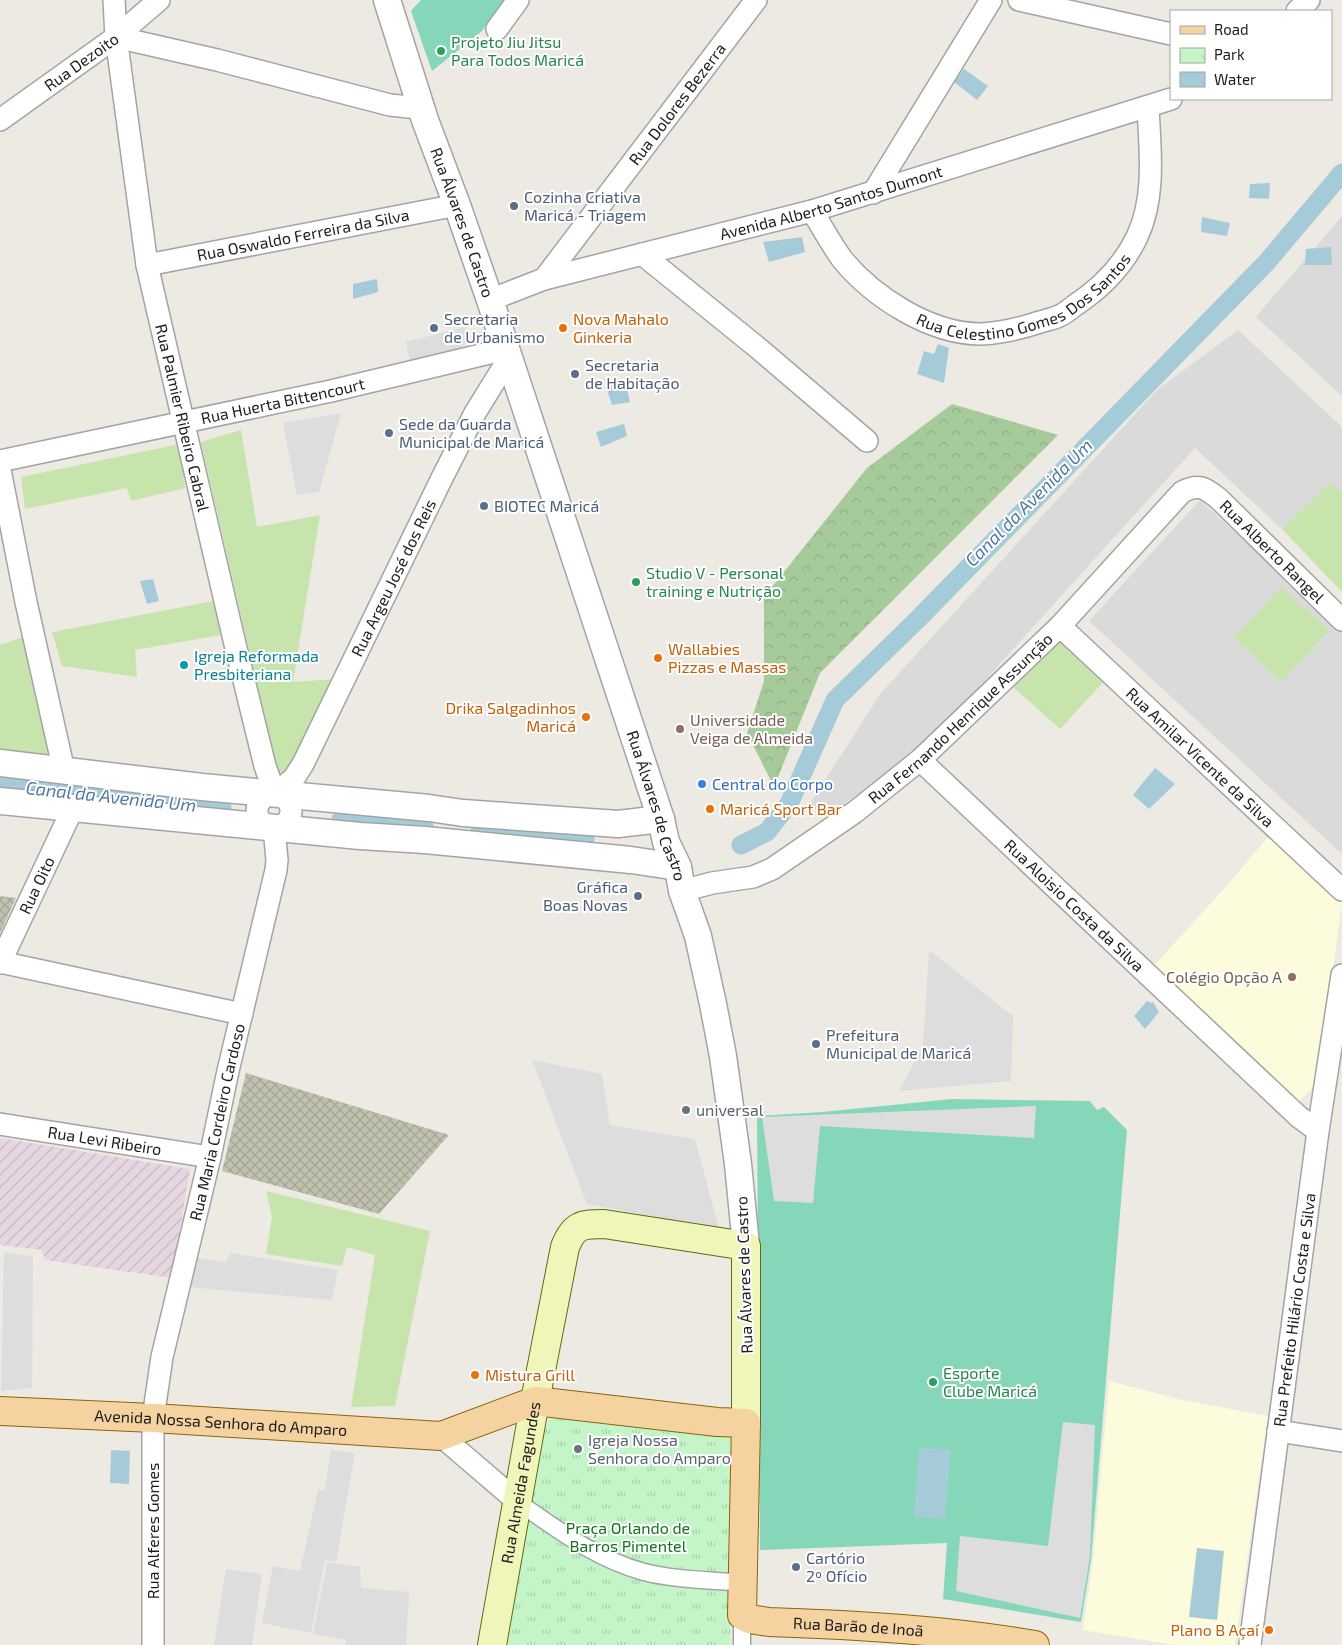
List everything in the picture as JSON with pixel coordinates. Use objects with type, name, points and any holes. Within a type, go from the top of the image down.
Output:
[{"type":"main road","name":"Rua Almeida Fagundes","points":[[492,1645],[535,1401],[565,1247],[570,1236],[576,1229],[588,1224],[604,1224],[746,1246]]},
{"type":"main road","name":"Rua Álvares de Castro","points":[[742,1615],[746,1423],[746,1246]]},
{"type":"main road","name":"Avenida Nossa Senhora do Amparo","points":[[0,1411],[153,1418],[441,1436],[535,1401]]},
{"type":"main road","points":[[535,1401],[717,1422],[746,1423]]},
{"type":"main road","name":"Rua Barão de Inoã","points":[[742,1615],[749,1619],[769,1622],[925,1630],[1035,1645]]},
{"type":"street","name":"Rua Palmier Ribeiro Cabral","points":[[114,0],[116,37],[147,265],[263,757],[275,794]]},
{"type":"street","name":"Rua Dezoito","points":[[0,120],[116,37],[159,0]]},
{"type":"street","name":"Rua Álvares de Castro","points":[[387,0],[420,104],[490,300],[698,936],[715,1012],[738,1164],[746,1246]]},
{"type":"street","points":[[497,29],[518,0]]},
{"type":"street","name":"Rua Dolores Bezerra","points":[[544,279],[756,0]]},
{"type":"street","points":[[873,193],[991,0]]},
{"type":"street","points":[[1019,0],[1170,34]]},
{"type":"street","points":[[1298,10],[1309,0]]},
{"type":"street","points":[[116,37],[216,60],[390,105],[409,106],[420,104]]},
{"type":"street","name":"Avenida Alberto Santos Dumont","points":[[490,300],[544,279],[812,211],[873,193],[1170,99]]},
{"type":"street","name":"Rua Celestino Gomes Dos Santos","points":[[812,211],[842,258],[861,279],[884,298],[931,324],[981,334],[1017,329],[1060,316],[1094,293],[1122,263],[1137,236],[1147,204],[1150,174],[1148,106]]},
{"type":"street","name":"Rua Oswaldo Ferreira da Silva","points":[[147,265],[457,205]]},
{"type":"street","points":[[571,245],[575,260],[582,270]]},
{"type":"street","points":[[642,254],[758,348],[867,441]]},
{"type":"street","name":"Rua Huerta Bittencourt","points":[[0,461],[507,353]]},
{"type":"street","name":"Rua Argeu José dos Reis","points":[[275,794],[294,778],[303,764],[441,480],[507,353]]},
{"type":"street","points":[[0,470],[26,602],[64,771]]},
{"type":"street","name":"Rua Alberto Rangel","points":[[1199,487],[1207,490],[1219,500],[1342,620]]},
{"type":"street","name":"Rua Fernando Henrique Assunção","points":[[680,879],[712,883],[753,877],[772,869],[856,812],[920,760],[1060,626],[1182,492],[1190,488],[1199,487]]},
{"type":"street","name":"Rua Amilar Vicente da Silva","points":[[1060,626],[1342,890]]},
{"type":"street","name":"Rua Aloisio Costa da Silva","points":[[920,760],[1299,1117],[1318,1131]]},
{"type":"street","points":[[0,763],[463,813],[618,824],[661,819]]},
{"type":"street","points":[[274,828],[284,825],[288,821],[291,811],[284,797],[275,794]]},
{"type":"street","points":[[0,801],[631,860],[680,879]]},
{"type":"street","name":"Rua Oito","points":[[0,962],[73,808]]},
{"type":"street","name":"Rua Maria Cordeiro Cardoso","points":[[153,1418],[162,1357],[276,870],[274,828]]},
{"type":"street","points":[[0,962],[242,1014]]},
{"type":"street","name":"Rua Prefeito Hilário Costa e Silva","points":[[1250,1645],[1318,1131],[1342,975]]},
{"type":"street","name":"Rua Levi Ribeiro","points":[[0,1124],[210,1157]]},
{"type":"street","name":"Rua Alferes Gomes","points":[[153,1418],[153,1645]]},
{"type":"street","points":[[1278,1431],[1342,1442]]},
{"type":"street","points":[[441,1436],[518,1502],[579,1544],[614,1562],[644,1572],[667,1576],[743,1583]]},
{"type":"street","name":"Rua Álvares de Castro","points":[[742,1615],[742,1645]]},
{"type":"shaded area","points":[[1342,216],[1342,396],[1256,317]]},
{"type":"shaded area","points":[[464,327],[470,337],[460,350],[410,363],[406,342]]},
{"type":"shaded area","points":[[1238,330],[1342,427],[1342,585],[1195,448],[920,752],[825,817],[809,805],[881,693],[1157,390]]},
{"type":"shaded area","points":[[341,413],[319,492],[297,495],[283,423]]},
{"type":"shaded area","points":[[1200,500],[1342,630],[1342,854],[1089,621]]},
{"type":"shaded area","points":[[1272,832],[1342,901],[1318,1083],[1298,1102],[1239,1051],[1181,991],[1152,968],[1224,889]]},
{"type":"shaded area","points":[[0,896],[16,898],[0,933]]},
{"type":"shaded area","points":[[929,950],[1013,1016],[1011,1081],[899,1091],[923,1046]]},
{"type":"shaded area","points":[[532,1060],[602,1074],[610,1125],[695,1139],[719,1229],[587,1204]]},
{"type":"shaded area","points":[[246,1073],[449,1135],[379,1214],[222,1171]]},
{"type":"shaded area","points":[[1036,1106],[1034,1138],[820,1126],[813,1203],[774,1201],[762,1117]]},
{"type":"shaded area","points":[[0,1138],[190,1169],[172,1278],[45,1260],[42,1250],[0,1245]]},
{"type":"shaded area","points":[[4,1252],[33,1257],[32,1388],[1,1391]]},
{"type":"shaded area","points":[[230,1253],[338,1270],[332,1300],[188,1287],[197,1258],[226,1262]]},
{"type":"shaded area","points":[[1109,1381],[1182,1400],[1268,1416],[1235,1645],[1175,1645],[1083,1630],[1093,1560]]},
{"type":"shaded area","points":[[1063,1422],[1095,1425],[1090,1556],[1080,1618],[956,1591],[960,1536],[1048,1546]]},
{"type":"shaded area","points":[[331,1450],[355,1453],[336,1562],[325,1560],[311,1633],[262,1623],[273,1566],[300,1571],[318,1490],[325,1490]]},
{"type":"shaded area","points":[[327,1562],[360,1567],[361,1588],[409,1592],[406,1645],[345,1645],[346,1640],[313,1634]]},
{"type":"shaded area","points":[[226,1569],[262,1574],[252,1645],[214,1645]]},
{"type":"green space","name":"Projeto Jiu Jitsu Para Todos Maricá","points":[[421,0],[505,0],[482,31],[432,71],[411,11]]},
{"type":"green space","points":[[952,404],[1058,435],[820,673],[774,787],[747,733],[764,681],[764,597],[867,468]]},
{"type":"green space","points":[[241,430],[257,527],[320,515],[293,682],[335,679],[290,773],[277,772],[201,442]]},
{"type":"green space","points":[[180,444],[185,488],[131,501],[127,488],[25,509],[21,477]]},
{"type":"green space","points":[[1330,483],[1342,493],[1342,592],[1282,529]]},
{"type":"green space","points":[[1281,587],[1329,630],[1282,682],[1234,638]]},
{"type":"green space","points":[[214,601],[221,635],[135,650],[137,677],[62,666],[52,632]]},
{"type":"green space","points":[[1059,634],[1107,678],[1060,729],[1012,686]]},
{"type":"green space","points":[[23,637],[52,754],[0,750],[0,645]]},
{"type":"green space","name":"Esporte Clube Maricá","points":[[952,1099],[1090,1101],[1097,1110],[1104,1107],[1127,1130],[1091,1560],[1081,1622],[943,1599],[947,1543],[760,1550],[757,1116],[822,1112]]},
{"type":"green space","points":[[266,1191],[430,1231],[395,1406],[351,1407],[375,1255],[347,1247],[342,1266],[266,1254],[272,1217]]},
{"type":"green space","name":"Praça Orlando de Barros Pimentel","points":[[552,1414],[735,1435],[730,1645],[502,1645],[540,1440]]},
{"type":"water","points":[[964,69],[988,86],[977,100],[954,82]]},
{"type":"water","points":[[1270,183],[1269,199],[1249,198],[1250,184]]},
{"type":"water","points":[[1202,217],[1230,223],[1227,236],[1201,232]]},
{"type":"water","points":[[802,237],[805,252],[769,262],[763,242]]},
{"type":"water","points":[[1331,247],[1332,265],[1305,265],[1306,249]]},
{"type":"water","points":[[377,279],[378,292],[353,299],[353,284]]},
{"type":"water","points":[[938,344],[949,348],[944,383],[917,374],[924,351],[934,354]]},
{"type":"water","points":[[625,381],[630,402],[612,405],[606,386]]},
{"type":"water","points":[[624,424],[627,436],[601,447],[596,432]]},
{"type":"water","points":[[153,579],[159,601],[147,604],[140,581]]},
{"type":"water","points":[[1155,768],[1175,784],[1149,809],[1133,795]]},
{"type":"water","points":[[1147,1001],[1153,1002],[1159,1012],[1145,1029],[1134,1016]]},
{"type":"water","points":[[919,1448],[951,1450],[945,1519],[914,1517]]},
{"type":"water","points":[[111,1450],[130,1451],[129,1484],[110,1483]]},
{"type":"water","points":[[1197,1548],[1224,1551],[1217,1620],[1189,1617]]},
{"type":"waterway","name":"Canal da Avenida Um","points":[[741,845],[767,832],[789,804],[835,700],[919,618],[1266,263],[1342,173]]},
{"type":"waterway","name":"Canal da Avenida Um","points":[[0,785],[222,808]]},
{"type":"waterway","name":"Canal da Avenida Um","points":[[341,820],[424,826]]},
{"type":"waterway","name":"Canal da Avenida Um","points":[[480,831],[585,839]]},
{"type":"place","name":"Projeto Jiu Jitsu Para Todos Maricá","points":[[441,51]]},
{"type":"place","name":"Cozinha Criativa Maricá - Triagem","points":[[514,206]]},
{"type":"place","name":"Secretaria de Urbanismo","points":[[434,328]]},
{"type":"place","name":"Nova Mahalo Ginkeria","points":[[563,328]]},
{"type":"place","name":"Secretaria de Habitação","points":[[575,374]]},
{"type":"place","name":"Sede da Guarda Municipal de Maricá","points":[[389,433]]},
{"type":"place","name":"BIOTEC Maricá","points":[[484,506]]},
{"type":"place","name":"Studio V - Personal training e Nutrição","points":[[636,582]]},
{"type":"place","name":"Wallabies Pizzas e Massas","points":[[658,658]]},
{"type":"place","name":"Igreja Reformada Presbiteriana","points":[[184,665]]},
{"type":"place","name":"Drika Salgadinhos Maricá","points":[[586,717]]},
{"type":"place","name":"Universidade Veiga de Almeida","points":[[680,729]]},
{"type":"place","name":"Central do Corpo","points":[[702,784]]},
{"type":"place","name":"Maricá Sport Bar","points":[[710,809]]},
{"type":"place","name":"Gráfica Boas Novas","points":[[638,896]]},
{"type":"place","name":"Colégio Opção A","points":[[1292,977]]},
{"type":"place","name":"Prefeitura Municipal de Maricá","points":[[816,1044]]},
{"type":"place","name":"universal","points":[[686,1110]]},
{"type":"place","name":"Mistura Grill","points":[[475,1375]]},
{"type":"place","name":"Esporte Clube Maricá","points":[[933,1382]]},
{"type":"place","name":"Igreja Nossa Senhora do Amparo","points":[[578,1449]]},
{"type":"place","name":"Cartório 2º Ofício","points":[[796,1567]]},
{"type":"place","name":"Plano B Açaí","points":[[1269,1630]]}]
